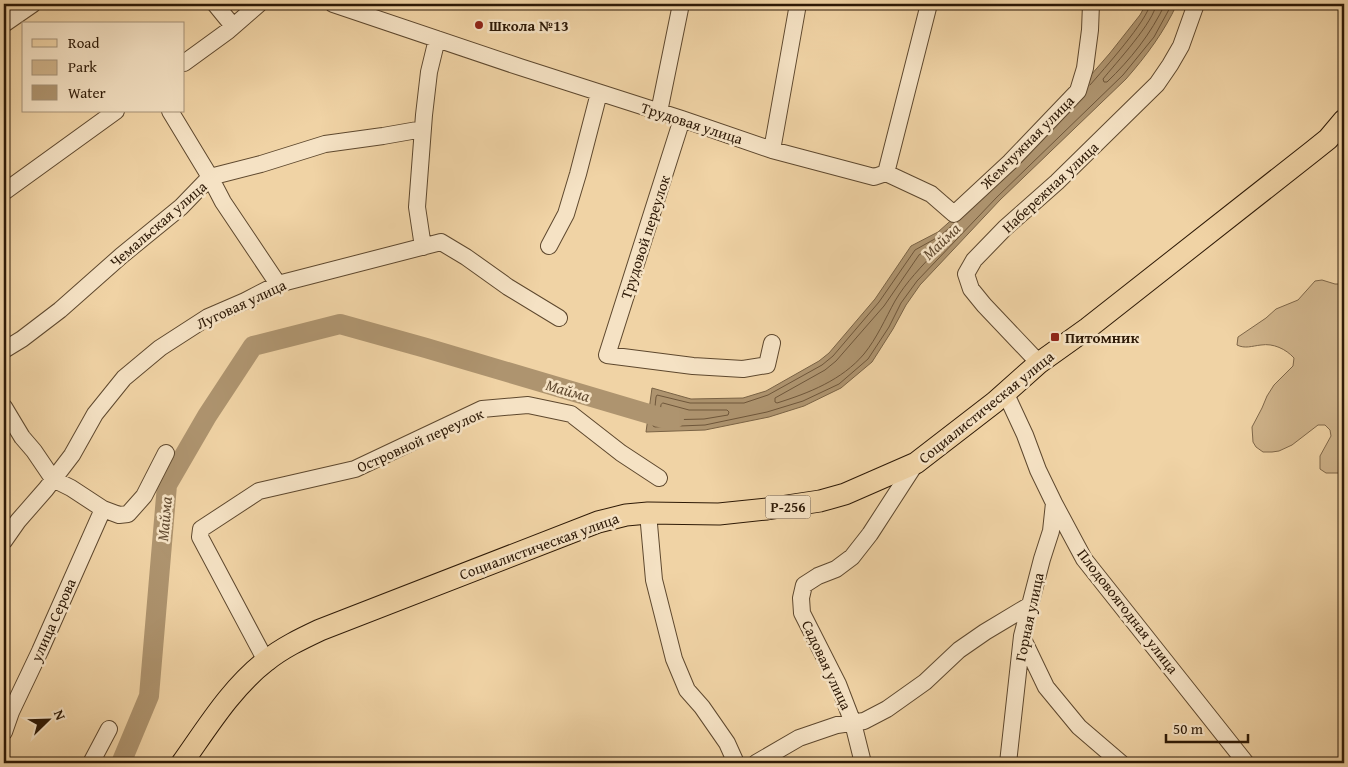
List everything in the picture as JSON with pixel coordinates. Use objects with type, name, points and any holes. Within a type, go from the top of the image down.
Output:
[{"type":"main road","name":"Социалистическая улица","points":[[182,763],[222,707],[266,661],[296,642],[329,626],[598,522],[626,514],[719,514],[820,501],[845,494],[916,463],[1005,392],[1039,362],[1088,328],[1328,139],[1344,120]]},
{"type":"street","points":[[4,24],[33,4]]},
{"type":"street","points":[[215,4],[234,26]]},
{"type":"street","points":[[185,62],[234,26],[259,4]]},
{"type":"street","name":"Трудовая улица","points":[[333,4],[772,150],[874,177],[886,173]]},
{"type":"street","points":[[659,112],[681,4]]},
{"type":"street","points":[[772,150],[798,4]]},
{"type":"street","points":[[886,173],[929,4]]},
{"type":"street","name":"Жемчужная улица","points":[[886,173],[931,194],[954,214],[1010,162],[1078,91],[1085,68],[1091,4]]},
{"type":"street","name":"Набережная улица","points":[[1039,362],[970,289],[966,274],[980,253],[1057,182],[1157,84],[1181,46],[1196,4]]},
{"type":"street","points":[[423,247],[417,207],[423,129],[430,72],[437,39]]},
{"type":"street","points":[[549,246],[566,214],[599,93]]},
{"type":"street","points":[[4,192],[115,112]]},
{"type":"street","points":[[171,112],[228,210],[278,284]]},
{"type":"street","name":"Трудовой переулок","points":[[682,119],[607,355],[692,366],[743,369],[767,365],[772,343]]},
{"type":"street","name":"Чемальская улица","points":[[4,350],[22,340],[60,310],[121,256],[182,206],[210,178],[325,144],[423,129]]},
{"type":"street","name":"Луговая улица","points":[[4,541],[72,455],[95,414],[124,378],[160,348],[208,317],[278,284],[441,242],[508,287],[559,318]]},
{"type":"street","name":"Плодовоягодная улица","points":[[1005,392],[1025,435],[1038,470],[1084,559],[1246,763]]},
{"type":"street","name":"Островной переулок","points":[[266,661],[200,537],[201,529],[258,491],[355,469],[482,410],[528,406],[571,414],[621,453],[659,478]]},
{"type":"street","points":[[4,407],[22,437],[53,479],[71,488],[103,509],[119,515],[128,514],[144,496],[166,453]]},
{"type":"street","name":"Садовая улица","points":[[863,763],[853,723],[838,684],[802,613],[801,598],[804,585],[818,576],[836,570],[852,557],[870,534],[916,463]]},
{"type":"street","name":"Горная улица","points":[[1008,763],[1022,636],[1051,532],[1054,503]]},
{"type":"street","name":"улица Серова","points":[[4,732],[11,712],[103,509]]},
{"type":"street","points":[[648,513],[654,580],[674,659],[687,690],[702,706],[727,743],[736,763]]},
{"type":"street","points":[[756,763],[799,738],[837,725],[864,721],[887,709],[925,682],[959,650],[1030,605]]},
{"type":"street","points":[[1022,636],[1046,687],[1079,727],[1120,763]]},
{"type":"street","points":[[91,763],[109,729]]},
{"type":"green space","points":[[1322,280],[1335,284],[1344,284],[1344,475],[1340,473],[1326,473],[1320,469],[1320,456],[1331,436],[1330,430],[1325,425],[1318,425],[1292,445],[1279,451],[1263,452],[1256,447],[1253,442],[1252,427],[1274,385],[1293,366],[1294,358],[1283,349],[1275,346],[1246,347],[1237,345],[1238,337],[1276,309],[1298,300],[1315,281]]},
{"type":"water","points":[[1146,4],[1177,4],[1167,24],[1126,79],[1000,200],[920,285],[872,362],[841,388],[804,406],[769,417],[705,430],[646,432],[652,388],[691,399],[743,398],[766,391],[819,361],[829,353],[875,299],[911,246],[938,232],[1013,165],[1110,53],[1140,15]]},
{"type":"waterway","name":"Майма","points":[[121,763],[149,696],[167,485],[207,416],[253,346],[340,324],[666,419],[674,419]]},
{"type":"place","name":"Школа №13","points":[[479,25]]},
{"type":"place","name":"Питомник","points":[[1055,337]]}]
